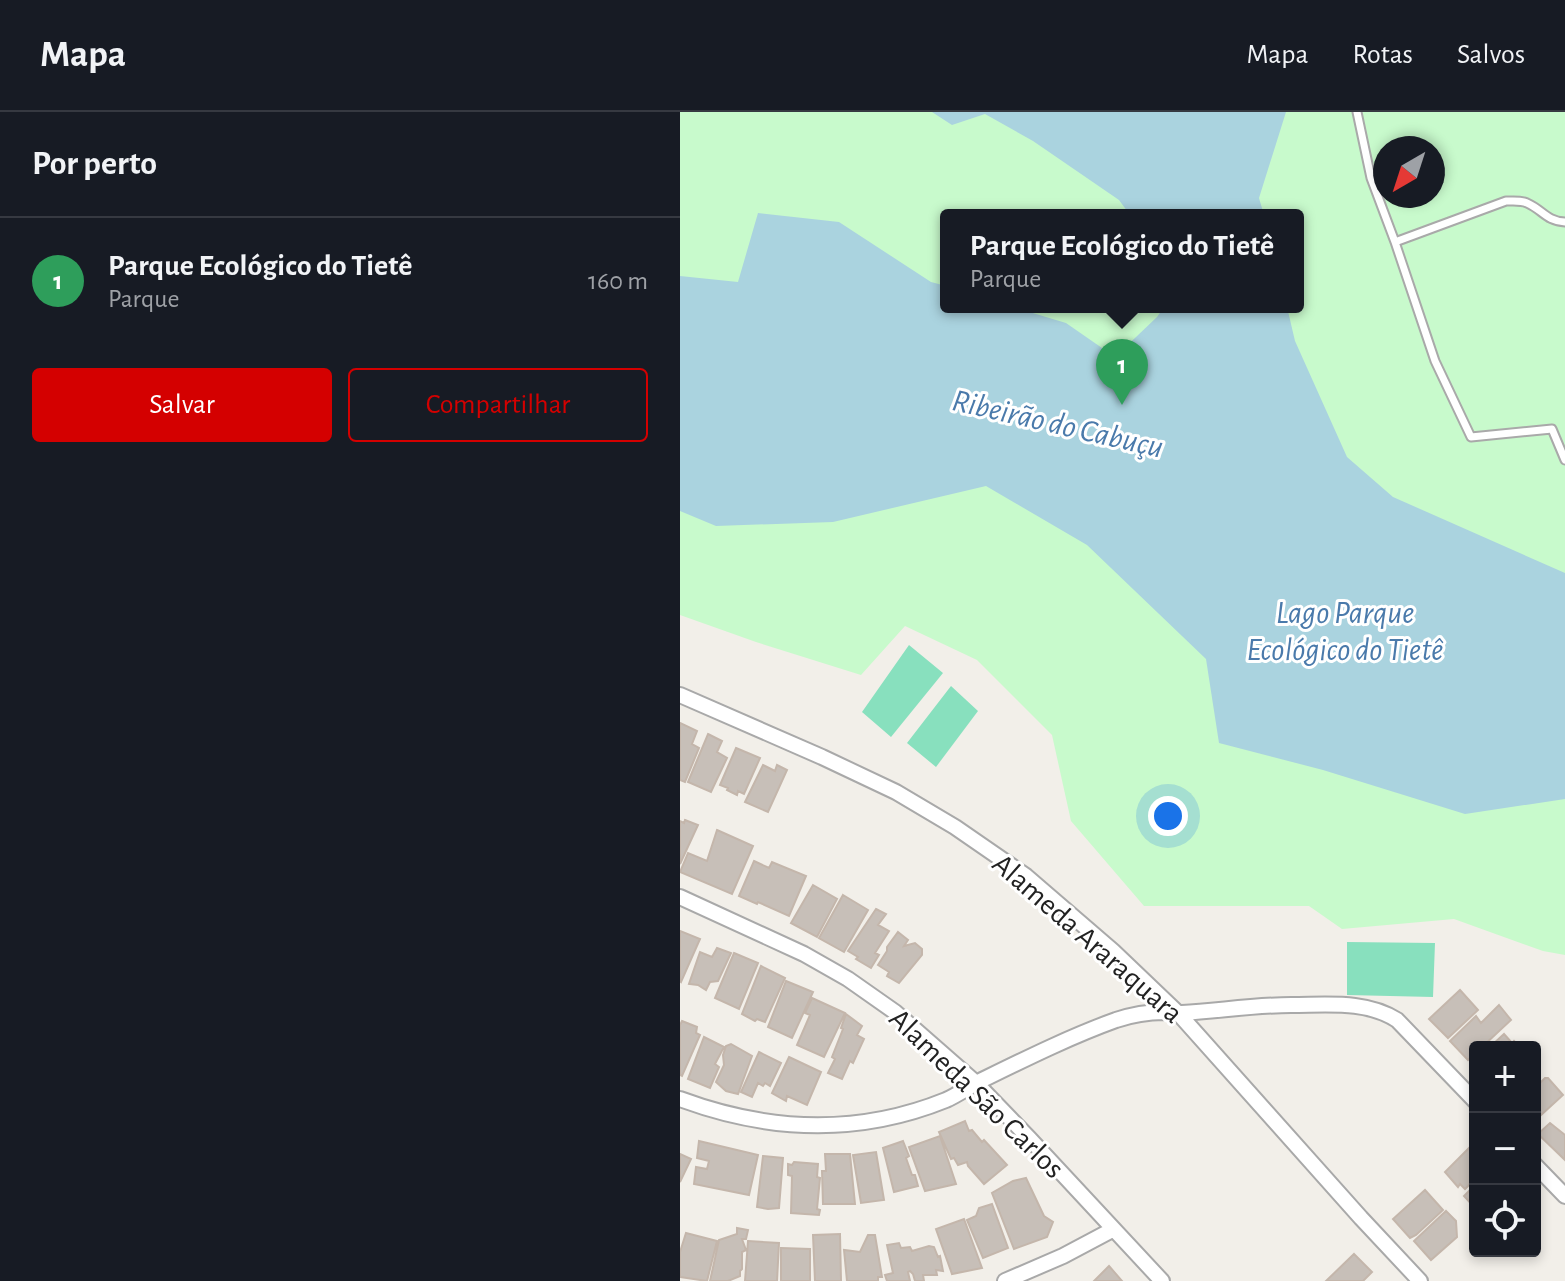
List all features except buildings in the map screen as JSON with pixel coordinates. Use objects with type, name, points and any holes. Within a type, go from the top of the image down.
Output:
[{"type":"street","name":"Alameda Araraquara","points":[[680,695],[884,786],[955,827],[1026,876],[1113,951],[1179,1014],[1420,1281]]},
{"type":"street","name":"Alameda São Carlos","points":[[680,897],[804,954],[848,979],[895,1012],[976,1083],[1162,1281]]},
{"type":"street","points":[[680,1099],[760,1122],[818,1125],[865,1123],[903,1115],[950,1099],[1049,1048],[1118,1019],[1161,1012],[1179,1014],[1267,1005],[1341,1005],[1370,1007],[1385,1012],[1397,1020],[1469,1095]]},
{"type":"street","points":[[1541,1171],[1565,1196]]},
{"type":"street","points":[[1005,1281],[1112,1230]]},
{"type":"lane","points":[[1357,112],[1371,178],[1435,361],[1471,437],[1552,429],[1565,460]]},
{"type":"lane","points":[[1395,242],[1506,201],[1525,201],[1549,219],[1565,222]]},
{"type":"green space","points":[[680,112],[1565,112],[1565,955],[1543,951],[1454,919],[1342,929],[1309,906],[1144,906],[1071,821],[1052,735],[977,660],[905,626],[861,675],[680,615]]},
{"type":"green space","points":[[909,645],[943,673],[891,737],[862,712]]},
{"type":"green space","points":[[951,686],[978,711],[936,767],[907,743]]},
{"type":"green space","points":[[1347,942],[1435,943],[1433,997],[1347,995]]},
{"type":"water","points":[[932,112],[1286,112],[1259,198],[1262,209],[1126,209],[1119,200],[1033,141],[985,114],[952,125]]},
{"type":"water","name":"Lago Parque Ecológico do Tietê","points":[[758,213],[839,222],[931,282],[940,284],[940,313],[1033,313],[1066,323],[1115,357],[1160,313],[1288,313],[1295,341],[1347,457],[1393,497],[1565,573],[1565,799],[1465,814],[1323,770],[1219,743],[1206,659],[1087,545],[986,486],[833,522],[716,526],[680,511],[680,276],[738,282]]},
{"type":"place","name":"Parque Ecológico do Tietê","points":[[1122,405]]},
{"type":"water label","name":"Ribeirão do Cabuçu","points":[[1058,423]]}]
